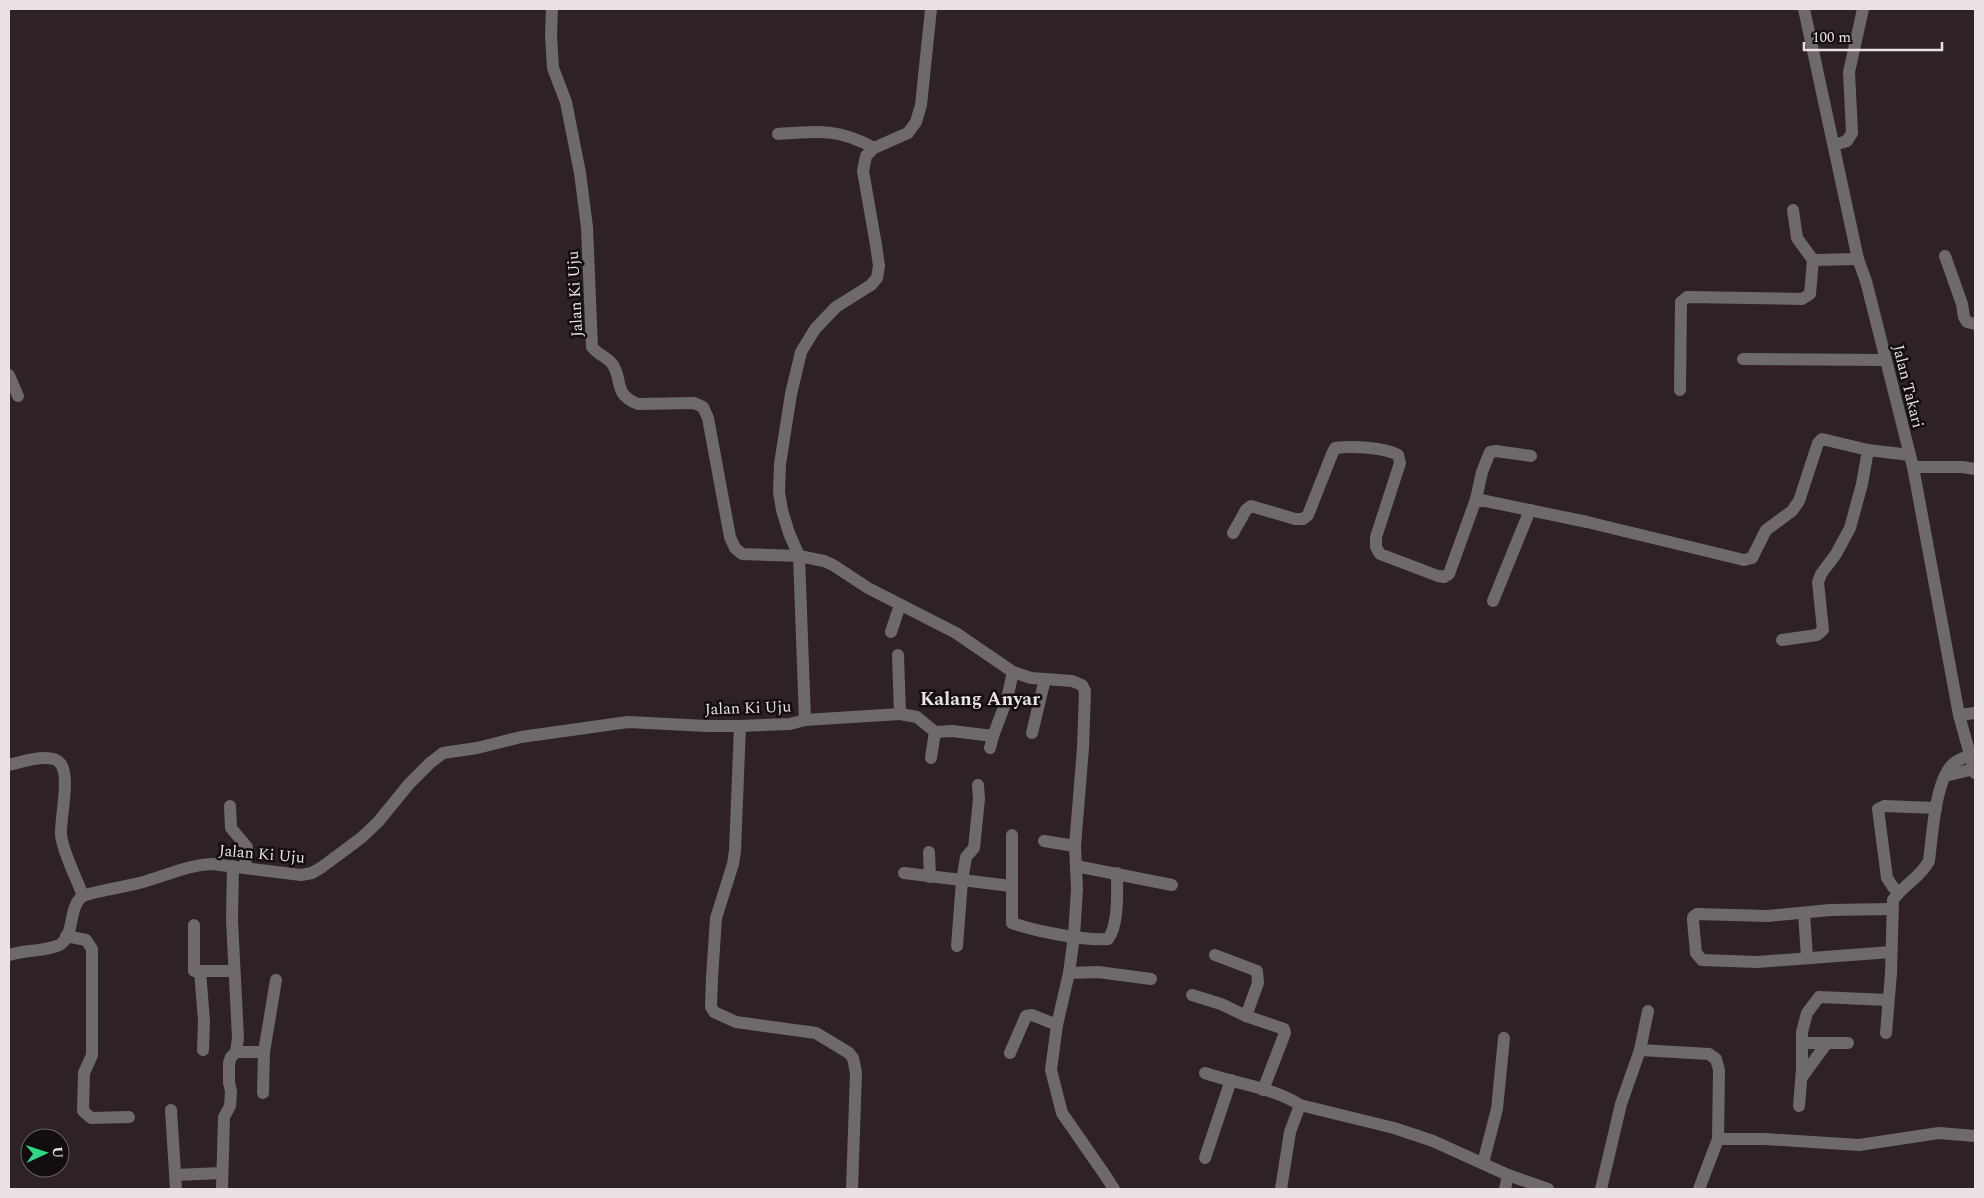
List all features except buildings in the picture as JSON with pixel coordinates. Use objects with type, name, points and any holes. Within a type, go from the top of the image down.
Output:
[{"type":"street","name":"Jalan Ki Uju","points":[[83,896],[142,882],[198,864],[300,875],[312,873],[361,838],[378,822],[409,784],[434,759],[443,753],[477,748],[521,737],[628,722],[740,726],[790,724],[805,720],[799,556],[742,554],[735,548],[730,537],[708,418],[703,407],[694,403],[638,404],[631,401],[622,391],[613,364],[592,347],[587,227],[580,173],[566,102],[553,68],[552,9]]},
{"type":"street","points":[[931,9],[921,105],[916,122],[908,133],[874,148],[866,156],[862,171],[879,266],[877,278],[871,286],[836,307],[815,329],[801,352],[791,394],[780,464],[779,492],[786,525],[799,556],[834,565],[868,588],[956,633],[1013,672],[1031,678],[1072,681],[1082,685],[1085,691],[1083,748],[1075,846],[1077,889],[1074,936],[1069,973],[1057,1024],[1051,1070],[1062,1114],[1114,1189]]},
{"type":"street","name":"Jalan Takari","points":[[1804,9],[1858,259],[1866,281],[1911,461],[1959,715],[1975,771]]},
{"type":"street","points":[[1834,145],[1846,141],[1852,133],[1849,72],[1853,46],[1863,9]]},
{"type":"street","points":[[778,134],[819,130],[861,140],[874,148]]},
{"type":"street","points":[[1680,390],[1680,302],[1682,299],[1687,297],[1802,299],[1810,294],[1813,260],[1797,238],[1793,210]]},
{"type":"street","points":[[1945,256],[1962,304],[1964,318],[1967,322],[1975,324]]},
{"type":"street","points":[[1813,260],[1858,259]]},
{"type":"street","points":[[1743,359],[1886,360]]},
{"type":"street","points":[[9,375],[18,396]]},
{"type":"street","points":[[1476,500],[1587,522],[1744,560],[1752,558],[1766,530],[1792,511],[1800,501],[1818,443],[1822,439],[1911,461],[1975,468]]},
{"type":"street","points":[[1233,533],[1246,510],[1251,506],[1295,519],[1308,515],[1335,448],[1390,451],[1398,455],[1400,463],[1376,537],[1376,547],[1380,554],[1444,577],[1450,574],[1476,500],[1482,472],[1490,452],[1508,452],[1530,456]]},
{"type":"street","points":[[1782,640],[1817,634],[1823,630],[1818,582],[1850,528],[1862,484],[1868,450]]},
{"type":"street","points":[[1493,601],[1530,510]]},
{"type":"street","points":[[891,632],[900,605]]},
{"type":"street","points":[[898,655],[900,714]]},
{"type":"street","points":[[805,720],[900,714],[917,718],[935,732],[952,731],[991,742],[1005,706],[1013,672]]},
{"type":"street","points":[[1032,733],[1045,679]]},
{"type":"street","points":[[1959,715],[1975,713]]},
{"type":"street","points":[[740,726],[735,851],[733,864],[716,918],[711,1007],[714,1012],[736,1022],[816,1033],[844,1049],[853,1058],[856,1073],[852,1189]]},
{"type":"street","points":[[931,758],[935,732]]},
{"type":"street","points":[[1886,1033],[1894,900],[1898,892],[1925,870],[1929,861],[1938,796],[1945,776],[1954,763],[1970,755]]},
{"type":"street","points":[[9,765],[47,757],[55,759],[61,764],[65,774],[62,835],[83,896],[76,904],[66,936],[61,944],[52,948],[30,950],[9,955]]},
{"type":"street","points":[[1945,776],[1975,771]]},
{"type":"street","points":[[957,946],[962,881],[966,857],[974,848],[979,799],[978,785]]},
{"type":"street","points":[[222,1189],[224,1117],[230,1106],[231,1091],[229,1063],[231,1057],[236,1052],[238,1038],[232,920],[239,867],[247,847],[231,828],[230,806]]},
{"type":"street","points":[[1898,892],[1887,878],[1878,809],[1884,806],[1936,808]]},
{"type":"street","points":[[1012,836],[1012,923],[1096,940],[1108,939],[1116,907],[1117,873]]},
{"type":"street","points":[[1044,841],[1075,846]]},
{"type":"street","points":[[929,852],[930,877]]},
{"type":"street","points":[[1076,866],[1117,873],[1172,886]]},
{"type":"street","points":[[904,873],[1011,886]]},
{"type":"street","points":[[1892,909],[1830,910],[1768,916],[1697,914],[1693,917],[1696,953],[1702,960],[1757,962],[1892,952]]},
{"type":"street","points":[[1804,913],[1807,958]]},
{"type":"street","points":[[194,925],[194,971],[234,971]]},
{"type":"street","points":[[66,936],[86,940],[92,949],[92,1055],[84,1073],[83,1111],[92,1118],[129,1117]]},
{"type":"street","points":[[1215,955],[1257,972],[1258,983],[1246,1016]]},
{"type":"street","points":[[200,971],[204,1050]]},
{"type":"street","points":[[1069,973],[1098,972],[1151,979]]},
{"type":"street","points":[[263,1093],[264,1052],[276,980]]},
{"type":"street","points":[[1192,994],[1285,1031],[1263,1090]]},
{"type":"street","points":[[1799,1106],[1804,1019],[1819,997],[1888,1000]]},
{"type":"street","points":[[1602,1189],[1621,1104],[1640,1050],[1648,1011]]},
{"type":"street","points":[[1010,1053],[1026,1016],[1032,1015],[1057,1024]]},
{"type":"street","points":[[1483,1163],[1497,1109],[1504,1038]]},
{"type":"street","points":[[1802,1043],[1848,1043]]},
{"type":"street","points":[[1802,1078],[1827,1043]]},
{"type":"street","points":[[1640,1050],[1709,1054],[1716,1059],[1719,1070],[1718,1139],[1700,1189]]},
{"type":"street","points":[[236,1052],[264,1052]]},
{"type":"street","points":[[1205,1073],[1263,1090],[1292,1100],[1300,1105],[1394,1128],[1433,1142],[1508,1175],[1548,1189]]},
{"type":"street","points":[[1206,1158],[1231,1080]]},
{"type":"street","points":[[1281,1189],[1290,1132],[1300,1105]]},
{"type":"street","points":[[171,1110],[176,1189]]},
{"type":"street","points":[[1718,1139],[1765,1139],[1850,1145],[1939,1133],[1975,1136]]},
{"type":"street","points":[[175,1175],[222,1173]]},
{"type":"street","points":[[1505,1189],[1508,1175]]},
{"type":"district","name":"Kalang Anyar","points":[[980,698]]}]
